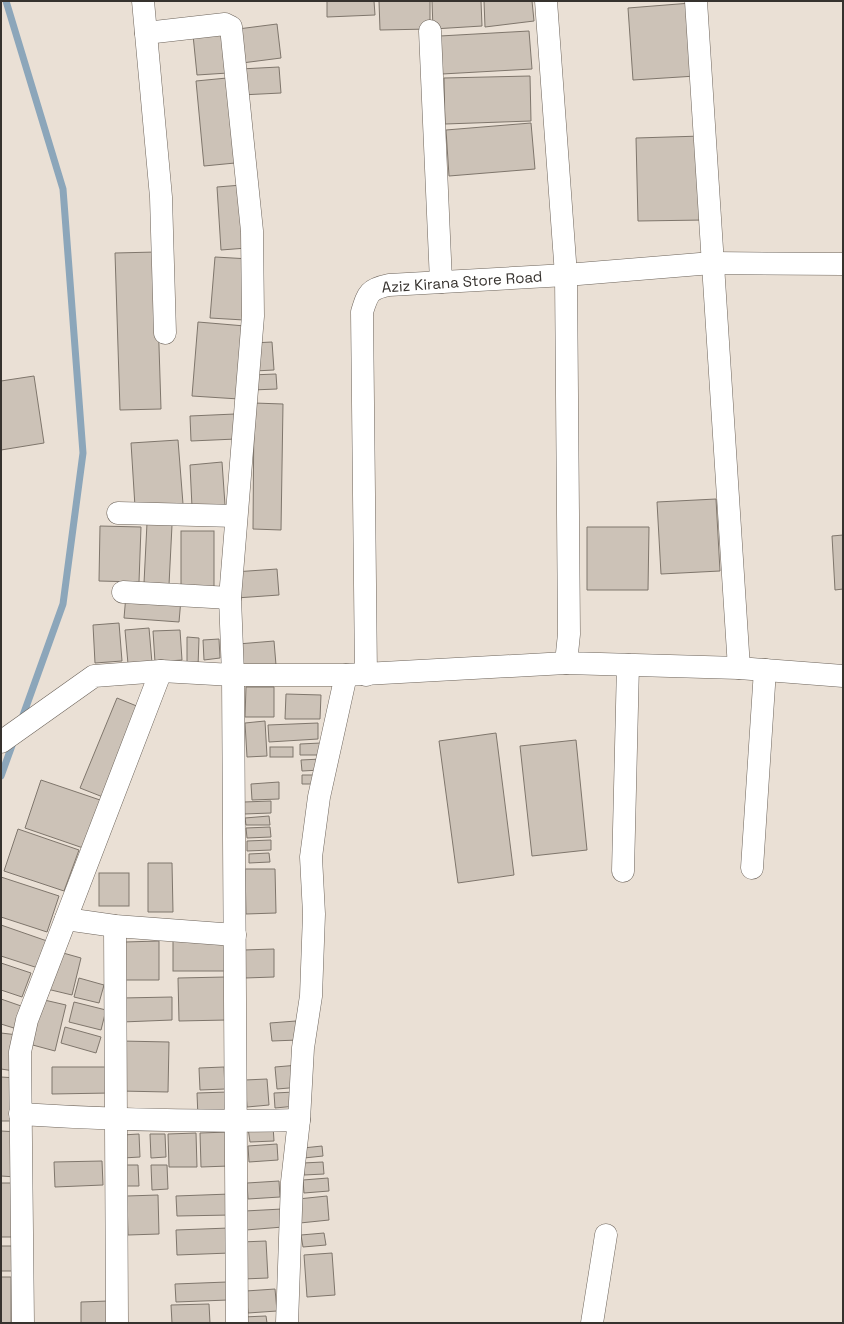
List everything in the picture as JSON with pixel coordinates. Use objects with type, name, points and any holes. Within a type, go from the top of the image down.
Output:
[{"type":"street","points":[[143,1],[161,197],[165,333]]},
{"type":"street","points":[[546,1],[566,275],[569,634],[566,663]]},
{"type":"street","points":[[696,1],[739,668]]},
{"type":"street","points":[[146,33],[225,24],[231,27],[252,231],[253,316],[230,598],[233,675],[237,1323]]},
{"type":"street","points":[[430,31],[441,282]]},
{"type":"street","name":"Aziz Kirana Store Road","points":[[287,1323],[292,1182],[299,1120],[303,1048],[311,996],[314,914],[311,858],[319,797],[356,675],[362,312],[367,296],[375,288],[389,285],[566,275],[712,263],[843,264]]},
{"type":"street","points":[[118,513],[236,516]]},
{"type":"street","points":[[124,592],[230,598]]},
{"type":"street","points":[[1,742],[94,676],[161,671],[233,675],[356,675],[566,663],[739,668],[843,676]]},
{"type":"street","points":[[623,871],[628,665]]},
{"type":"street","points":[[752,868],[765,670]]},
{"type":"street","points":[[23,1323],[20,1114],[21,1045],[28,1020],[66,918],[161,671]]},
{"type":"street","points":[[66,918],[115,926],[235,935]]},
{"type":"street","points":[[115,926],[117,1323]]},
{"type":"street","points":[[20,1114],[115,1120],[236,1122],[299,1120]]},
{"type":"street","points":[[592,1323],[606,1235]]},
{"type":"building","points":[[327,1],[374,1],[375,15],[327,17]]},
{"type":"building","points":[[379,1],[430,1],[430,29],[380,30]]},
{"type":"building","points":[[432,1],[481,1],[482,26],[433,29]]},
{"type":"building","points":[[484,1],[532,1],[534,21],[485,27]]},
{"type":"building","points":[[691,3],[696,76],[633,80],[628,8]]},
{"type":"building","points":[[277,24],[281,58],[242,63],[238,29]]},
{"type":"building","points":[[529,31],[532,69],[442,74],[440,36]]},
{"type":"building","points":[[225,33],[228,73],[197,75],[193,35]]},
{"type":"building","points":[[279,67],[281,93],[241,95],[240,69]]},
{"type":"building","points":[[530,76],[531,121],[445,124],[444,78]]},
{"type":"building","points":[[227,78],[235,163],[204,166],[196,81]]},
{"type":"building","points":[[531,123],[535,169],[449,176],[446,130]]},
{"type":"building","points":[[702,136],[704,220],[638,221],[636,138]]},
{"type":"building","points":[[242,185],[247,248],[221,250],[217,187]]},
{"type":"building","points":[[156,252],[161,409],[120,410],[115,253]]},
{"type":"building","points":[[215,257],[250,259],[244,320],[210,318]]},
{"type":"building","points":[[198,322],[245,326],[239,399],[192,396]]},
{"type":"building","points":[[272,342],[274,370],[254,371],[252,343]]},
{"type":"building","points":[[276,374],[277,389],[252,390],[251,375]]},
{"type":"building","points":[[34,376],[44,443],[1,450],[1,381]]},
{"type":"building","points":[[254,403],[283,404],[281,530],[253,529]]},
{"type":"building","points":[[235,414],[236,439],[191,441],[190,416]]},
{"type":"building","points":[[178,440],[183,504],[135,507],[131,443]]},
{"type":"building","points":[[222,462],[225,505],[192,507],[190,465]]},
{"type":"building","points":[[716,499],[720,571],[661,574],[657,502]]},
{"type":"building","points":[[147,523],[172,525],[169,585],[144,583]]},
{"type":"building","points":[[100,526],[141,527],[139,582],[99,581]]},
{"type":"building","points":[[587,527],[649,527],[648,590],[587,590]]},
{"type":"building","points":[[181,531],[214,531],[214,591],[181,591]]},
{"type":"building","points":[[843,535],[843,589],[835,590],[832,536]]},
{"type":"building","points":[[277,569],[279,595],[236,598],[234,572]]},
{"type":"building","points":[[126,595],[181,599],[179,622],[124,618]]},
{"type":"building","points":[[119,623],[122,661],[95,663],[93,625]]},
{"type":"building","points":[[149,628],[152,663],[128,664],[125,630]]},
{"type":"building","points":[[180,630],[182,660],[155,662],[153,631]]},
{"type":"building","points":[[187,637],[199,638],[198,667],[187,667]]},
{"type":"building","points":[[219,639],[220,658],[204,660],[203,640]]},
{"type":"building","points":[[274,641],[276,665],[240,669],[238,644]]},
{"type":"building","points":[[246,687],[274,687],[274,717],[245,717]]},
{"type":"building","points":[[286,694],[321,695],[320,719],[285,719]]},
{"type":"building","points":[[117,698],[144,709],[108,799],[80,788]]},
{"type":"building","points":[[265,721],[267,756],[247,757],[245,723]]},
{"type":"building","points":[[318,723],[318,739],[269,742],[268,725]]},
{"type":"building","points":[[496,733],[514,875],[458,883],[439,741]]},
{"type":"building","points":[[576,740],[587,850],[532,856],[520,746]]},
{"type":"building","points":[[321,743],[322,755],[300,755],[300,744]]},
{"type":"building","points":[[270,747],[293,747],[293,757],[270,757]]},
{"type":"building","points":[[321,759],[321,770],[302,771],[301,760]]},
{"type":"building","points":[[302,775],[319,775],[320,784],[302,784]]},
{"type":"building","points":[[41,780],[103,801],[86,849],[25,828]]},
{"type":"building","points":[[279,782],[279,799],[252,800],[251,784]]},
{"type":"building","points":[[271,801],[271,813],[244,814],[244,802]]},
{"type":"building","points":[[269,816],[270,825],[246,825],[245,818]]},
{"type":"building","points":[[270,827],[271,837],[247,838],[246,828]]},
{"type":"building","points":[[18,829],[79,850],[64,891],[4,871]]},
{"type":"building","points":[[271,840],[271,850],[247,851],[247,841]]},
{"type":"building","points":[[269,853],[270,862],[249,863],[249,854]]},
{"type":"building","points":[[148,863],[172,863],[173,912],[148,912]]},
{"type":"building","points":[[245,869],[275,869],[276,913],[246,914]]},
{"type":"building","points":[[99,873],[129,873],[129,906],[99,906]]},
{"type":"building","points":[[1,877],[59,896],[47,932],[1,917]]},
{"type":"building","points":[[1,925],[47,941],[38,968],[1,956]]},
{"type":"building","points":[[173,938],[227,938],[227,971],[173,971]]},
{"type":"building","points":[[159,941],[159,980],[125,980],[125,942]]},
{"type":"building","points":[[274,949],[274,977],[245,978],[244,950]]},
{"type":"building","points":[[56,951],[81,958],[72,995],[47,989]]},
{"type":"building","points":[[1,963],[31,973],[22,997],[1,990]]},
{"type":"building","points":[[226,977],[227,1020],[179,1021],[178,978]]},
{"type":"building","points":[[79,978],[104,985],[99,1003],[74,997]]},
{"type":"building","points":[[172,997],[172,1020],[122,1022],[122,998]]},
{"type":"building","points":[[1,999],[24,1007],[17,1029],[1,1024]]},
{"type":"building","points":[[40,999],[66,1005],[55,1051],[29,1044]]},
{"type":"building","points":[[74,1002],[106,1010],[101,1030],[69,1022]]},
{"type":"building","points":[[296,1021],[298,1040],[272,1041],[270,1023]]},
{"type":"building","points":[[65,1027],[101,1037],[96,1053],[61,1043]]},
{"type":"building","points":[[1,1033],[18,1035],[14,1071],[1,1069]]},
{"type":"building","points":[[121,1041],[169,1042],[168,1092],[120,1091]]},
{"type":"building","points":[[299,1065],[301,1087],[277,1089],[275,1067]]},
{"type":"building","points":[[52,1067],[110,1067],[110,1093],[52,1094]]},
{"type":"building","points":[[224,1067],[225,1089],[200,1090],[199,1068]]},
{"type":"building","points":[[1,1077],[17,1078],[16,1121],[1,1121]]},
{"type":"building","points":[[267,1079],[269,1105],[247,1107],[245,1080]]},
{"type":"building","points":[[228,1092],[229,1117],[198,1118],[197,1093]]},
{"type":"building","points":[[295,1092],[296,1106],[275,1108],[274,1093]]},
{"type":"building","points":[[273,1126],[274,1141],[250,1142],[248,1128]]},
{"type":"building","points":[[1,1131],[18,1132],[16,1177],[1,1176]]},
{"type":"building","points":[[228,1132],[229,1166],[201,1167],[200,1133]]},
{"type":"building","points":[[196,1133],[197,1167],[169,1167],[168,1134]]},
{"type":"building","points":[[139,1134],[140,1157],[123,1158],[122,1135]]},
{"type":"building","points":[[150,1134],[165,1134],[166,1157],[151,1158]]},
{"type":"building","points":[[277,1144],[278,1160],[249,1162],[248,1146]]},
{"type":"building","points":[[322,1146],[323,1156],[304,1158],[303,1148]]},
{"type":"building","points":[[102,1161],[103,1185],[55,1187],[54,1162]]},
{"type":"building","points":[[323,1162],[324,1174],[304,1175],[303,1163]]},
{"type":"building","points":[[125,1165],[138,1165],[139,1186],[125,1186]]},
{"type":"building","points":[[151,1165],[167,1165],[168,1189],[152,1190]]},
{"type":"building","points":[[328,1178],[329,1191],[304,1193],[303,1180]]},
{"type":"building","points":[[279,1181],[280,1197],[248,1199],[247,1183]]},
{"type":"building","points":[[1,1183],[11,1183],[12,1237],[1,1237]]},
{"type":"building","points":[[230,1194],[231,1215],[177,1216],[176,1196]]},
{"type":"building","points":[[158,1195],[159,1234],[128,1235],[127,1196]]},
{"type":"building","points":[[327,1196],[329,1220],[300,1223],[298,1199]]},
{"type":"building","points":[[282,1209],[283,1227],[246,1230],[245,1211]]},
{"type":"building","points":[[229,1228],[230,1253],[177,1255],[176,1230]]},
{"type":"building","points":[[324,1233],[326,1245],[303,1247],[301,1235]]},
{"type":"building","points":[[266,1241],[268,1278],[243,1279],[241,1242]]},
{"type":"building","points":[[1,1246],[12,1246],[12,1271],[1,1271]]},
{"type":"building","points":[[332,1253],[335,1295],[307,1297],[304,1255]]},
{"type":"building","points":[[1,1277],[11,1277],[11,1323],[1,1323]]},
{"type":"building","points":[[227,1282],[228,1300],[176,1302],[175,1284]]},
{"type":"building","points":[[275,1289],[277,1311],[248,1313],[246,1291]]},
{"type":"building","points":[[108,1301],[109,1323],[81,1323],[81,1302]]},
{"type":"building","points":[[209,1304],[210,1323],[172,1323],[171,1305]]},
{"type":"building","points":[[266,1316],[267,1323],[243,1323],[243,1317]]},
{"type":"waterway","points":[[6,1],[63,189],[83,453],[63,604],[21,721]]},
{"type":"waterway","points":[[1,776],[14,740]]}]
